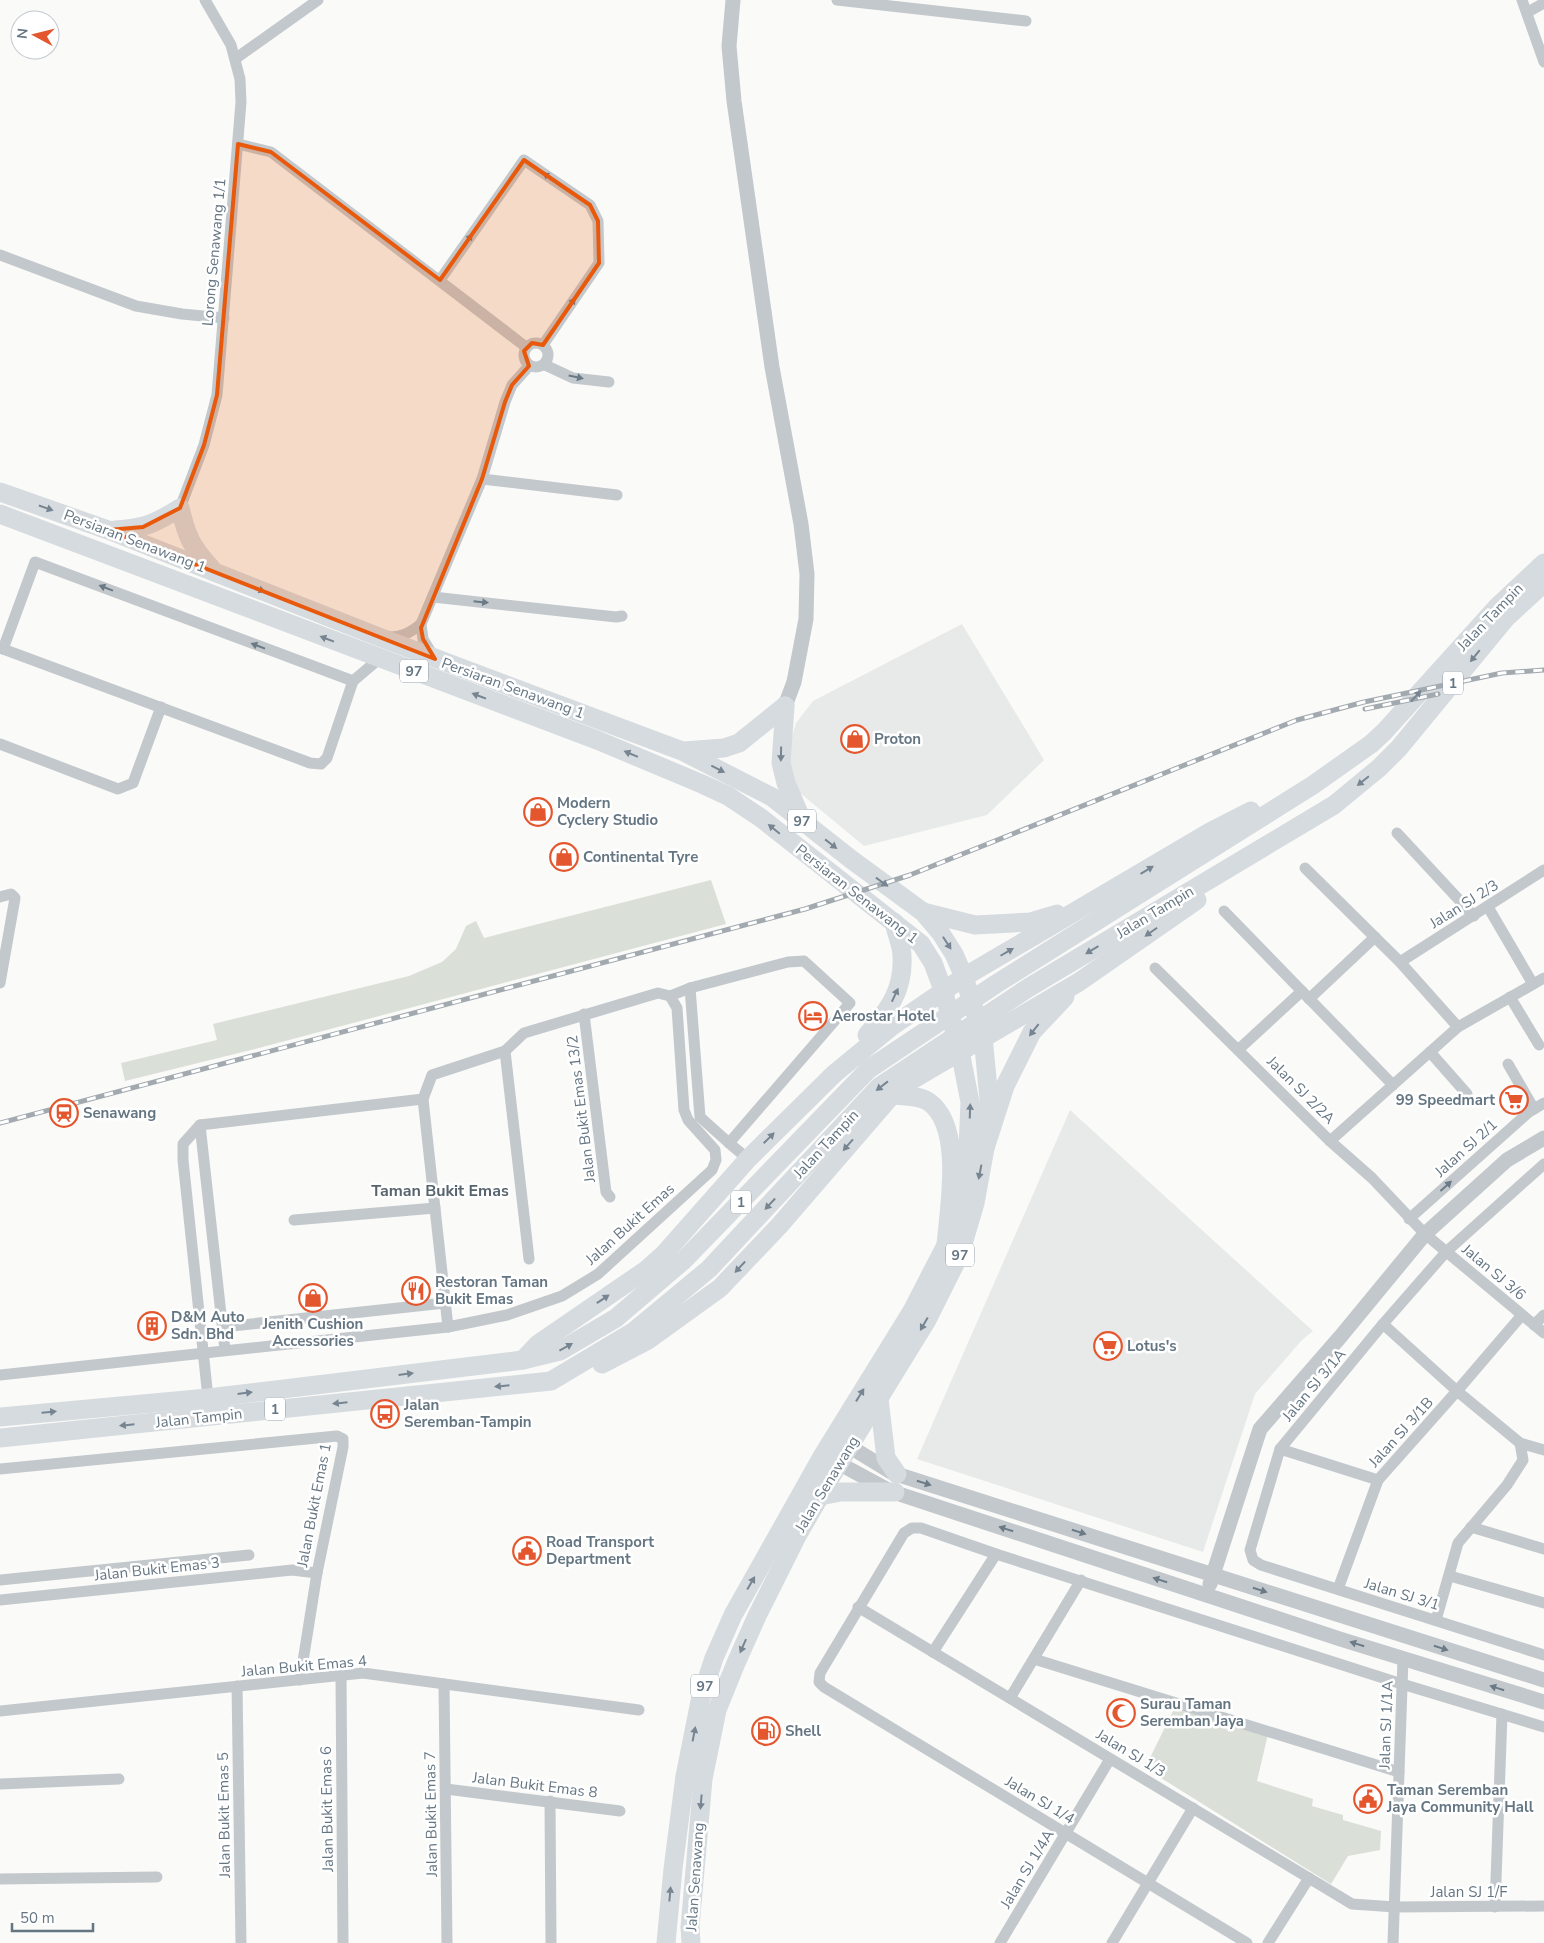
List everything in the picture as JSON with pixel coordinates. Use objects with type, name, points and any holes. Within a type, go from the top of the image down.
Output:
[{"type":"main road","name":"Persiaran Senawang 1","points":[[0,492],[108,530],[379,638],[682,751],[772,797],[852,860],[918,908],[940,932],[954,954],[964,977]]},
{"type":"main road","points":[[108,530],[143,527],[156,523],[180,508],[186,533],[193,548],[212,570]]},
{"type":"main road","name":"Persiaran Senawang 1","points":[[0,514],[597,740],[728,796],[761,818],[921,944],[933,963],[943,990]]},
{"type":"main road","name":"Jalan Tampin","points":[[0,1438],[550,1380],[633,1332],[709,1270],[879,1086],[1028,988],[1334,804],[1379,768],[1399,748],[1501,613],[1544,563]]},
{"type":"main road","name":"Jalan Tampin","points":[[0,1417],[208,1398],[523,1360],[560,1351],[616,1318],[684,1260],[870,1069],[996,984],[1313,785],[1377,738],[1501,613],[1544,583]]},
{"type":"main road","points":[[682,751],[724,748],[739,742],[785,706]]},
{"type":"main road","points":[[785,706],[781,762],[786,783],[803,822]]},
{"type":"main road","points":[[834,1074],[891,1027],[964,977],[1210,832],[1312,779],[1377,738]]},
{"type":"main road","points":[[550,1380],[595,1367],[648,1340],[720,1288],[778,1226],[892,1095],[906,1084],[1079,982],[1334,804]]},
{"type":"main road","points":[[918,908],[975,925],[1030,922],[1087,905]]},
{"type":"main road","points":[[523,1360],[538,1344],[664,1254],[748,1159],[834,1074],[885,1015],[898,992],[902,973],[902,954],[886,916]]},
{"type":"main road","name":"97","points":[[964,977],[983,1037]]},
{"type":"main road","points":[[985,1148],[1005,1086],[1032,1032],[1079,982]]},
{"type":"main road","name":"97","points":[[943,990],[960,1051]]},
{"type":"main road","name":"Jalan Senawang","points":[[842,1442],[879,1399],[927,1320],[960,1254],[974,1203],[985,1148],[989,1099],[983,1037]]},
{"type":"main road","name":"Jalan Senawang","points":[[666,1943],[676,1841],[685,1776],[700,1701],[714,1658],[733,1614],[842,1442],[946,1245],[959,1197],[968,1150],[970,1102],[960,1051]]},
{"type":"main road","points":[[892,1095],[917,1098],[929,1102],[942,1116],[950,1142],[953,1163],[946,1245]]},
{"type":"main road","points":[[820,1496],[896,1483],[886,1458],[879,1399]]},
{"type":"main road","name":"Jalan Senawang","points":[[691,1943],[690,1926],[703,1780],[717,1710],[757,1616],[797,1536],[820,1496],[831,1459]]},
{"type":"street","name":"Lorong Senawang 1/1","points":[[180,508],[204,445],[217,395],[238,144],[240,79],[231,45],[205,0]]},
{"type":"street","points":[[235,59],[318,0]]},
{"type":"street","points":[[733,0],[730,46],[734,101],[772,367],[801,524],[807,574],[806,619],[794,682],[785,706]]},
{"type":"street","points":[[837,0],[1026,21]]},
{"type":"street","points":[[1522,0],[1528,12],[1544,62]]},
{"type":"street","points":[[1528,12],[1544,2]]},
{"type":"street","points":[[238,144],[271,152],[440,280],[526,348]]},
{"type":"street","points":[[440,280],[524,160],[590,205],[598,221],[599,263],[543,345]]},
{"type":"street","points":[[0,255],[136,306],[182,314],[224,318]]},
{"type":"street","points":[[532,343],[543,345],[549,354],[545,364],[537,368],[529,366],[524,355],[526,348],[532,343]]},
{"type":"street","points":[[545,364],[573,378],[609,382]]},
{"type":"street","points":[[435,659],[423,639],[421,624],[482,479],[504,402],[512,385],[529,366]]},
{"type":"street","points":[[482,479],[617,495]]},
{"type":"street","points":[[353,681],[35,562],[1,649],[310,763],[321,764],[327,758],[353,681],[379,659]]},
{"type":"street","points":[[432,597],[616,617],[622,616]]},
{"type":"street","points":[[379,638],[399,637],[409,633],[421,624]]},
{"type":"street","points":[[0,744],[118,789],[132,783],[161,707]]},
{"type":"street","points":[[1397,833],[1474,916]]},
{"type":"street","points":[[1304,868],[1400,962],[1458,1027]]},
{"type":"street","name":"Jalan SJ 2/3","points":[[1400,962],[1544,870]]},
{"type":"street","points":[[0,897],[11,894],[16,898],[0,982]]},
{"type":"street","points":[[1488,907],[1533,984]]},
{"type":"street","points":[[1224,911],[1393,1085]]},
{"type":"street","points":[[1238,1050],[1375,937]]},
{"type":"street","points":[[448,1326],[423,1099],[432,1075],[505,1051],[524,1034],[584,1014],[658,993],[670,996],[690,988],[788,962],[804,961],[850,1003],[729,1143]]},
{"type":"street","name":"Jalan SJ 2/2A","points":[[1155,968],[1330,1141],[1372,1178],[1425,1234]]},
{"type":"street","points":[[1330,1141],[1458,1027],[1544,978]]},
{"type":"street","points":[[690,988],[700,1117],[748,1159]]},
{"type":"street","name":"Jalan Bukit Emas","points":[[0,1375],[448,1326],[507,1316],[562,1296],[598,1274],[712,1170],[716,1160],[715,1150],[688,1120],[684,1110],[677,1008],[670,996]]},
{"type":"street","points":[[1510,997],[1539,1045]]},
{"type":"street","name":"Jalan Bukit Emas 13/2","points":[[584,1014],[606,1192],[610,1197]]},
{"type":"street","points":[[505,1051],[529,1259]]},
{"type":"street","points":[[1430,1052],[1467,1094]]},
{"type":"street","points":[[1508,1064],[1539,1106]]},
{"type":"street","points":[[208,1398],[183,1160],[183,1144],[200,1125],[423,1099]]},
{"type":"street","name":"Jalan SJ 2/1","points":[[1409,1219],[1539,1106]]},
{"type":"street","points":[[200,1125],[225,1350]]},
{"type":"street","points":[[1207,1595],[1260,1430],[1425,1234],[1507,1160],[1544,1138]]},
{"type":"street","name":"Jalan SJ 3/1A","points":[[1253,1560],[1250,1550],[1280,1449],[1383,1324],[1446,1252],[1543,1166]]},
{"type":"street","points":[[294,1220],[435,1208]]},
{"type":"street","name":"Jalan SJ 3/6","points":[[1425,1234],[1544,1333]]},
{"type":"street","points":[[223,1328],[445,1303]]},
{"type":"street","name":"Jalan SJ 3/1B","points":[[1338,1589],[1378,1480],[1458,1391],[1522,1315]]},
{"type":"street","points":[[1534,1325],[1544,1315]]},
{"type":"street","points":[[1383,1324],[1520,1443],[1544,1450]]},
{"type":"street","name":"Jalan Bukit Emas 1","points":[[0,1469],[337,1436],[343,1440],[343,1448],[317,1573],[300,1680]]},
{"type":"street","points":[[842,1442],[896,1483],[1213,1575],[1544,1680]]},
{"type":"street","points":[[1436,1620],[1458,1543],[1507,1485],[1522,1460],[1520,1443]]},
{"type":"street","points":[[1280,1449],[1378,1480]]},
{"type":"street","points":[[831,1459],[1207,1595],[1403,1659],[1544,1702]]},
{"type":"street","points":[[1471,1526],[1544,1549]]},
{"type":"street","points":[[858,1607],[904,1533],[912,1528],[921,1528],[996,1554],[1402,1684],[1544,1727]]},
{"type":"street","points":[[933,1652],[996,1554]]},
{"type":"street","points":[[0,1580],[249,1555]]},
{"type":"street","name":"Jalan SJ 3/1","points":[[1253,1560],[1261,1565],[1544,1655]]},
{"type":"street","name":"Jalan Bukit Emas 3","points":[[0,1600],[292,1570],[317,1573]]},
{"type":"street","points":[[1450,1576],[1544,1603]]},
{"type":"street","points":[[1010,1698],[1081,1580]]},
{"type":"street","name":"Jalan SJ 1/3","points":[[858,1607],[1352,1904],[1395,1907]]},
{"type":"street","name":"Jalan SJ 1/4","points":[[858,1607],[820,1673],[819,1682],[824,1687],[1149,1883],[1230,1939],[1247,1943]]},
{"type":"street","points":[[1394,1633],[1403,1651],[1403,1659]]},
{"type":"street","points":[[1034,1659],[1399,1772]]},
{"type":"street","name":"Jalan SJ 1/1A","points":[[1393,1943],[1403,1659]]},
{"type":"street","name":"Jalan Bukit Emas 4","points":[[0,1711],[363,1673],[639,1710]]},
{"type":"street","name":"Jalan Bukit Emas 6","points":[[341,1675],[343,1943]]},
{"type":"street","name":"Jalan Bukit Emas 7","points":[[444,1684],[448,1943]]},
{"type":"street","name":"Jalan Bukit Emas 5","points":[[237,1686],[241,1943]]},
{"type":"street","points":[[1494,1906],[1502,1714]]},
{"type":"street","name":"Jalan SJ 1/4A","points":[[1000,1943],[1110,1758]]},
{"type":"street","points":[[0,1784],[120,1779]]},
{"type":"street","name":"Jalan Bukit Emas 8","points":[[446,1789],[620,1810]]},
{"type":"street","points":[[550,1801],[551,1943]]},
{"type":"street","points":[[1112,1943],[1194,1808]]},
{"type":"street","points":[[0,1879],[157,1877]]},
{"type":"street","points":[[1268,1943],[1309,1878]]},
{"type":"street","name":"Jalan SJ 1/F","points":[[1395,1907],[1544,1906]]},
{"type":"highlighted area","points":[[238,144],[271,152],[440,280],[524,160],[590,205],[598,221],[599,263],[543,345],[532,343],[524,351],[529,366],[512,385],[482,479],[421,628],[423,639],[435,659],[108,530],[143,527],[180,508],[204,445],[217,395]]},
{"type":"shaded area","points":[[962,624],[1044,760],[987,815],[864,846],[788,783],[787,754],[796,723],[813,701]]},
{"type":"shaded area","points":[[711,880],[726,924],[255,1049],[125,1081],[121,1063],[217,1040],[213,1024],[409,976],[442,962],[456,949],[466,926],[476,921],[484,938]]},
{"type":"shaded area","points":[[1070,1110],[1313,1331],[1302,1340],[1255,1394],[1203,1552],[917,1459]]},
{"type":"shaded area","points":[[1176,1705],[1268,1734],[1257,1781],[1313,1799],[1312,1806],[1343,1815],[1343,1820],[1381,1831],[1380,1850],[1348,1856],[1331,1884],[1145,1768]]},
{"type":"railway","points":[[0,1123],[805,909],[910,875],[1297,720],[1364,702],[1502,673],[1544,670]]},
{"type":"railway","points":[[1365,709],[1438,694]]},
{"type":"place","name":"Proton","points":[[855,739]]},
{"type":"place","name":"Modern Cyclery Studio","points":[[538,812]]},
{"type":"place","name":"Continental Tyre","points":[[564,857]]},
{"type":"place","name":"Aerostar Hotel","points":[[813,1016]]},
{"type":"place","name":"99 Speedmart","points":[[1514,1100]]},
{"type":"place","name":"Senawang","points":[[64,1113]]},
{"type":"place","name":"Restoran Taman Bukit Emas","points":[[416,1291]]},
{"type":"place","name":"Jenith Cushion Accessories","points":[[313,1298]]},
{"type":"place","name":"D&M Auto Sdn. Bhd","points":[[152,1326]]},
{"type":"place","name":"Lotus's","points":[[1108,1346]]},
{"type":"place","name":"Jalan Seremban-Tampin","points":[[385,1414]]},
{"type":"place","name":"Road Transport Department","points":[[527,1551]]},
{"type":"place","name":"Surau Taman Seremban Jaya","points":[[1121,1713]]},
{"type":"place","name":"Shell","points":[[766,1731]]},
{"type":"place","name":"Taman Seremban Jaya Community Hall","points":[[1368,1799]]},
{"type":"district","name":"Taman Bukit Emas","points":[[440,1190]]}]
